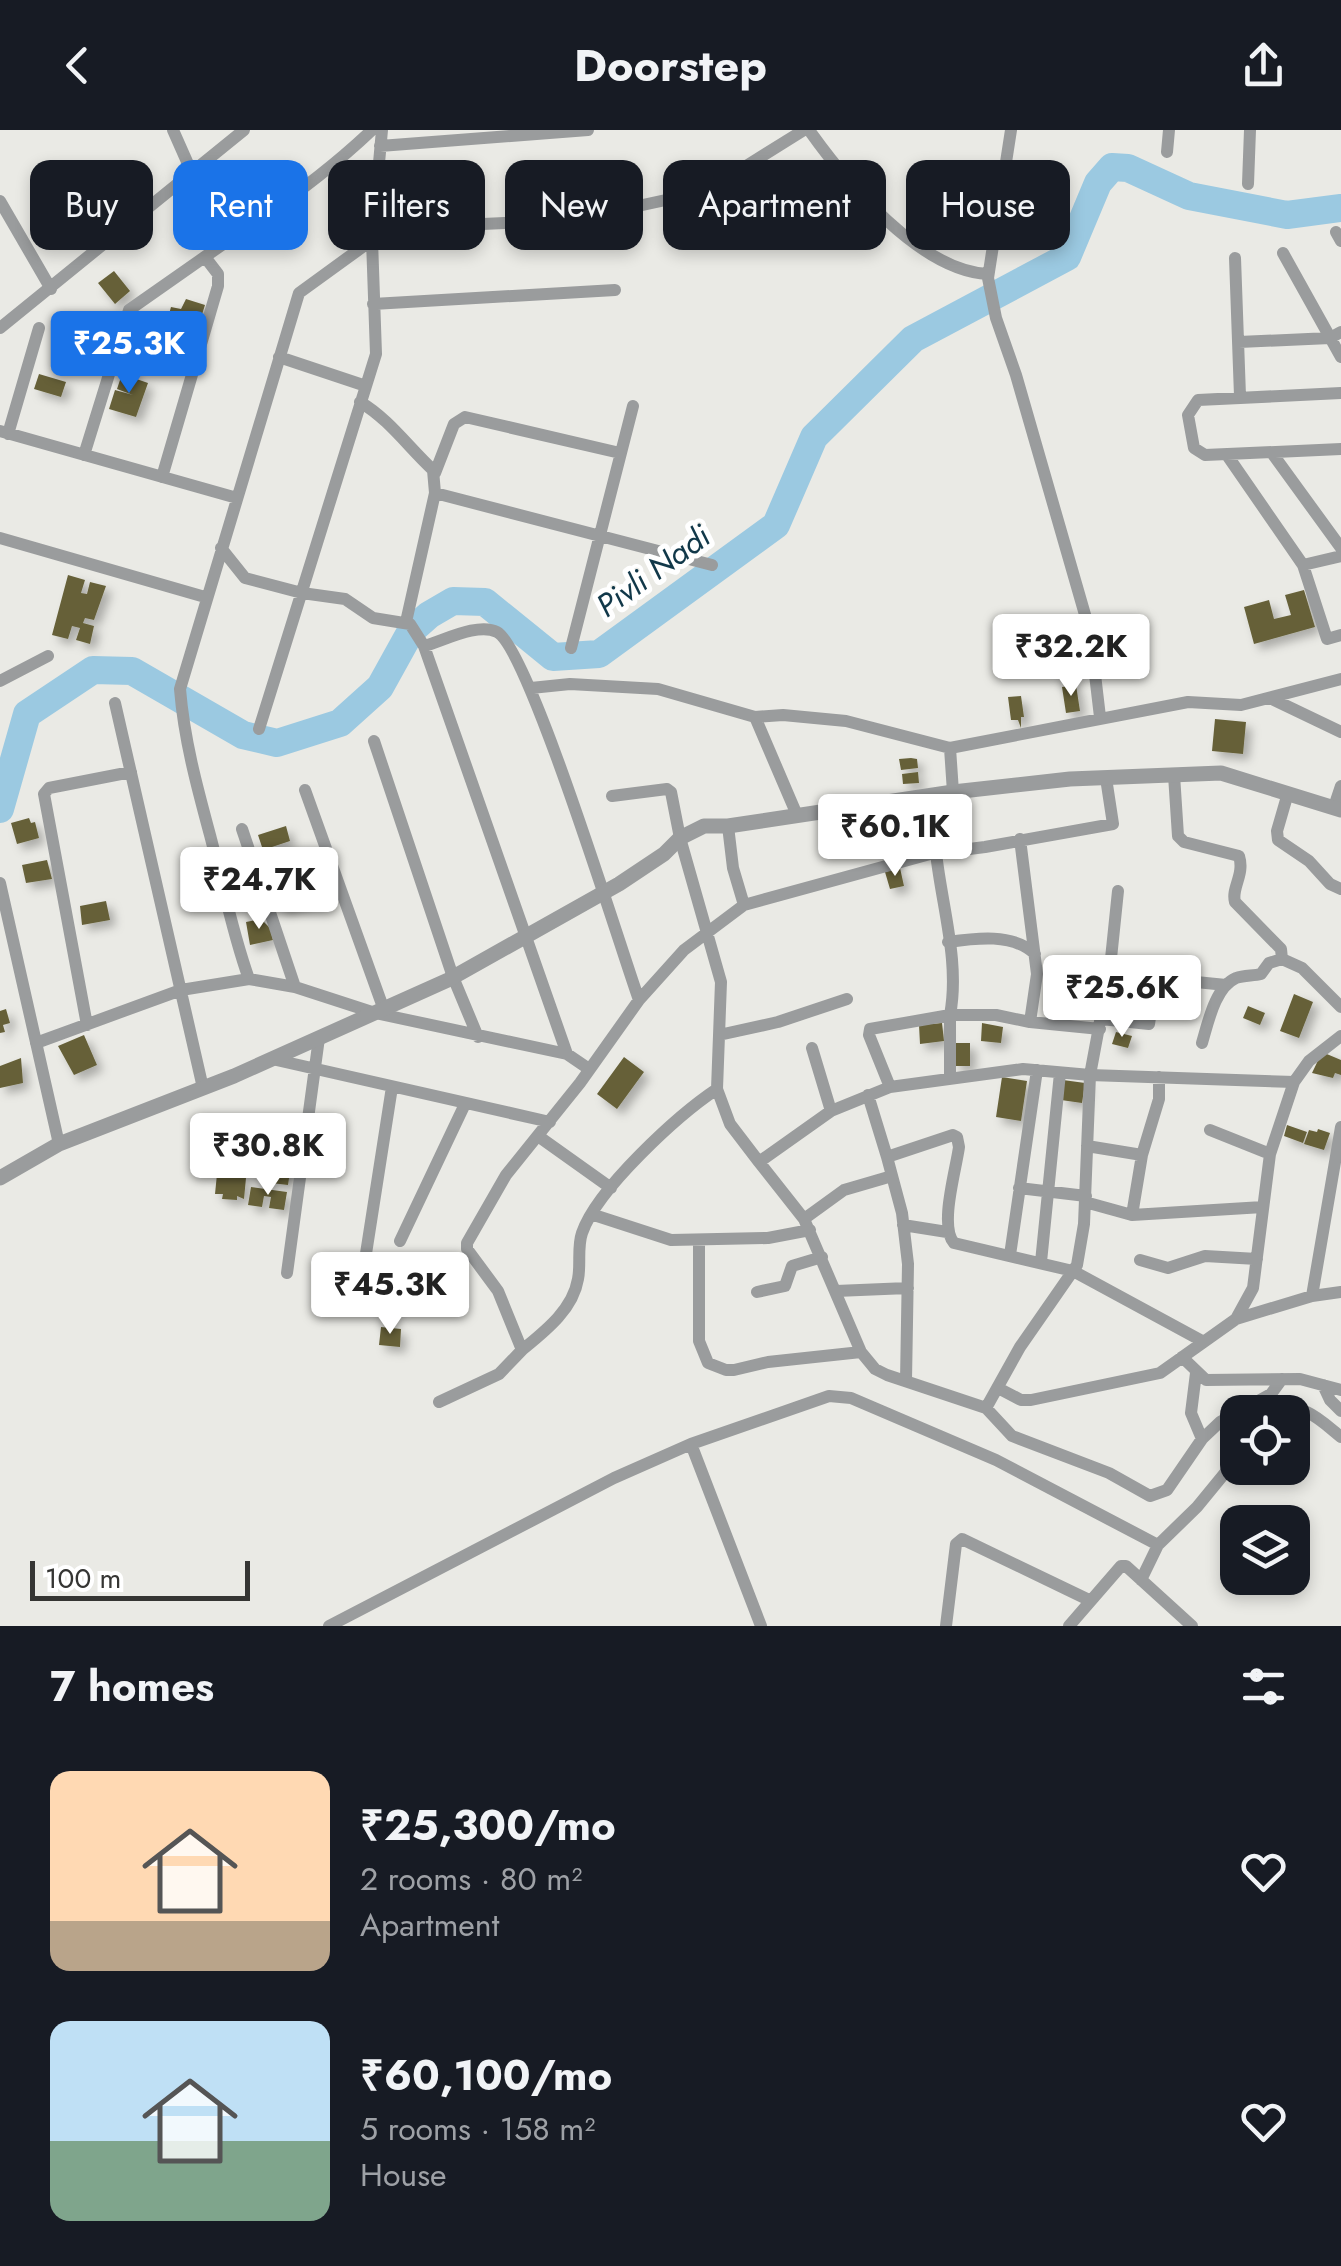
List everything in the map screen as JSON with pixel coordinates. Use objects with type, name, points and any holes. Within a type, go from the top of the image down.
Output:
[{"type":"street","points":[[173,130],[184,160]]},
{"type":"street","points":[[207,160],[244,130]]},
{"type":"street","points":[[308,185],[372,130]]},
{"type":"street","points":[[379,160],[382,130]]},
{"type":"street","points":[[380,146],[588,130]]},
{"type":"street","points":[[485,227],[573,220],[689,195],[806,130],[845,180],[890,222],[955,269],[988,276]]},
{"type":"street","points":[[1011,130],[988,276],[996,318],[1090,632],[1100,717]]},
{"type":"street","points":[[1167,152],[1169,130]]},
{"type":"street","points":[[1248,184],[1250,130]]},
{"type":"street","points":[[0,328],[173,188]]},
{"type":"street","points":[[0,202],[51,289]]},
{"type":"street","points":[[84,455],[128,310],[214,250]]},
{"type":"street","points":[[249,979],[233,932],[183,721],[180,690],[299,293],[353,250]]},
{"type":"street","points":[[259,729],[378,338],[372,250]]},
{"type":"street","points":[[1283,253],[1336,335],[1341,357]]},
{"type":"street","points":[[162,477],[218,286],[218,274],[205,256]]},
{"type":"street","points":[[1234,258],[1240,396]]},
{"type":"street","points":[[373,304],[616,290]]},
{"type":"street","points":[[39,328],[4,432],[237,498]]},
{"type":"street","points":[[1239,342],[1336,335]]},
{"type":"street","points":[[280,357],[366,386]]},
{"type":"street","points":[[1341,393],[1198,400],[1188,415],[1194,448],[1204,455],[1341,450]]},
{"type":"street","points":[[360,402],[382,418],[435,473]]},
{"type":"street","points":[[571,648],[633,406]]},
{"type":"street","points":[[567,1054],[423,644],[410,625],[435,473],[454,424],[465,417],[620,454]]},
{"type":"street","points":[[1272,453],[1341,548]]},
{"type":"street","points":[[1227,455],[1304,565],[1327,639],[1341,635]]},
{"type":"street","points":[[434,493],[712,565]]},
{"type":"street","points":[[0,538],[205,597]]},
{"type":"street","points":[[221,548],[245,578],[302,593],[345,598],[373,618],[410,625]]},
{"type":"street","points":[[1304,565],[1341,556]]},
{"type":"street","points":[[423,644],[480,630],[496,631],[512,646],[531,688],[639,1000]]},
{"type":"street","points":[[0,681],[48,656]]},
{"type":"street","points":[[531,688],[570,684],[658,689],[756,717],[783,715],[846,721],[950,748],[1188,702],[1241,705],[1341,679]]},
{"type":"street","points":[[1270,698],[1341,732]]},
{"type":"street","points":[[115,703],[204,1088]]},
{"type":"street","points":[[756,717],[797,815]]},
{"type":"street","points":[[374,741],[453,977],[478,1037]]},
{"type":"street","points":[[950,748],[953,792]]},
{"type":"street","points":[[86,1025],[44,794],[50,788],[131,772]]},
{"type":"street","points":[[0,1178],[59,1144],[204,1088],[453,977],[601,893],[664,854],[680,838],[704,826],[728,826],[953,792],[1106,778],[1221,774],[1337,809],[1341,786]]},
{"type":"street","points":[[1174,775],[1178,836],[1184,842],[1239,856],[1241,876],[1233,898],[1281,949],[1282,959]]},
{"type":"street","points":[[522,1350],[498,1291],[467,1249],[467,1243],[506,1175],[639,1000],[706,931],[744,905],[936,853],[1112,824],[1106,778]]},
{"type":"street","points":[[305,790],[380,1012]]},
{"type":"street","points":[[612,796],[670,790],[720,982],[717,1089],[730,1124],[807,1224],[861,1352],[875,1369],[986,1408],[1012,1436],[1109,1473],[1150,1496],[1167,1490],[1202,1439],[1220,1422],[1274,1392],[1282,1379]]},
{"type":"street","points":[[1288,793],[1278,840],[1309,860],[1330,884],[1341,890]]},
{"type":"street","points":[[728,826],[733,868],[744,905]]},
{"type":"street","points":[[242,829],[295,987]]},
{"type":"street","points":[[1020,839],[1037,974],[1030,1022]]},
{"type":"street","points":[[936,853],[954,961],[950,1078]]},
{"type":"street","points":[[0,882],[59,1144]]},
{"type":"street","points":[[986,1408],[1020,1347],[1078,1264],[1086,1199],[1090,1075],[1110,968],[1118,891]]},
{"type":"street","points":[[948,942],[1008,941],[1022,944],[1035,954]]},
{"type":"street","points":[[1202,1043],[1212,1010],[1226,985],[1239,977],[1261,974],[1269,963],[1282,959],[1302,968],[1341,1008]]},
{"type":"street","points":[[1110,968],[1156,978],[1226,985]]},
{"type":"street","points":[[890,1086],[870,1029],[950,1016],[1150,1024],[1156,978]]},
{"type":"street","points":[[36,1043],[181,990],[249,979],[295,987],[478,1037],[567,1054],[589,1070]]},
{"type":"street","points":[[719,1035],[847,1000]]},
{"type":"street","points":[[1236,1319],[1253,1288],[1270,1154],[1294,1082],[1309,1061],[1341,1036]]},
{"type":"street","points":[[288,1272],[319,1038]]},
{"type":"street","points":[[812,1048],[830,1112]]},
{"type":"street","points":[[272,1059],[550,1122]]},
{"type":"street","points":[[1010,1255],[1037,1070]]},
{"type":"street","points":[[759,1162],[830,1112],[890,1086],[1037,1070],[1294,1082]]},
{"type":"street","points":[[1041,1262],[1060,1072]]},
{"type":"street","points":[[1132,1215],[1142,1154],[1158,1098],[1159,1077]]},
{"type":"street","points":[[360,1292],[392,1087]]},
{"type":"street","points":[[439,1402],[499,1374],[554,1324],[578,1282],[582,1233],[610,1188],[649,1146],[717,1089]]},
{"type":"street","points":[[868,1095],[903,1225],[908,1288],[906,1381]]},
{"type":"street","points":[[400,1241],[465,1104]]},
{"type":"street","points":[[1312,1296],[1341,1126]]},
{"type":"street","points":[[1210,1130],[1270,1154]]},
{"type":"street","points":[[887,1157],[953,1135],[957,1137],[959,1147],[947,1232],[954,1243],[1073,1271],[1204,1342]]},
{"type":"street","points":[[538,1136],[610,1188]]},
{"type":"street","points":[[212,1138],[305,1148]]},
{"type":"street","points":[[1088,1146],[1142,1154]]},
{"type":"street","points":[[594,1215],[648,1234],[698,1241],[768,1238],[807,1224],[844,1190],[892,1176]]},
{"type":"street","points":[[1020,1188],[1086,1199],[1132,1215],[1263,1206]]},
{"type":"street","points":[[903,1225],[947,1232]]},
{"type":"street","points":[[698,1241],[699,1341],[708,1363],[734,1370],[768,1362],[861,1352]]},
{"type":"street","points":[[1140,1260],[1168,1268],[1205,1256],[1257,1258]]},
{"type":"street","points":[[757,1292],[785,1286],[792,1266],[822,1257]]},
{"type":"street","points":[[836,1291],[908,1288]]},
{"type":"street","points":[[998,1388],[1020,1400],[1031,1400],[1160,1372],[1236,1319],[1312,1296],[1341,1292]]},
{"type":"street","points":[[1182,1357],[1196,1373],[1216,1382],[1282,1379],[1341,1390]]},
{"type":"street","points":[[1196,1373],[1191,1413],[1202,1439]]},
{"type":"street","points":[[1323,1384],[1330,1400],[1341,1411]]},
{"type":"street","points":[[329,1626],[614,1478],[691,1444],[830,1396],[851,1398],[996,1460],[1158,1545]]},
{"type":"street","points":[[1310,1412],[1341,1437]]},
{"type":"street","points":[[691,1444],[761,1626]]},
{"type":"street","points":[[1142,1580],[1158,1545],[1220,1480]]},
{"type":"street","points":[[946,1626],[956,1544],[962,1539],[1089,1600]]},
{"type":"street","points":[[1070,1626],[1116,1567],[1126,1566],[1192,1626]]},
{"type":"building","points":[[114,271],[130,291],[115,304],[98,283]]},
{"type":"building","points":[[186,299],[205,305],[197,330],[167,321],[171,307],[181,309]]},
{"type":"building","points":[[39,374],[66,382],[61,397],[34,389]]},
{"type":"building","points":[[122,374],[148,383],[136,417],[109,409],[115,390],[133,395],[117,389]]},
{"type":"building","points":[[68,575],[85,580],[81,593],[87,594],[90,582],[106,586],[94,620],[85,618],[83,623],[94,626],[90,644],[76,640],[80,628],[72,626],[68,639],[52,635]]},
{"type":"building","points":[[1304,590],[1315,627],[1254,644],[1244,607],[1269,600],[1274,619],[1291,615],[1285,595]]},
{"type":"building","points":[[1076,685],[1080,711],[1066,713],[1062,687]]},
{"type":"building","points":[[1021,696],[1021,728],[1018,720],[1011,720],[1008,697]]},
{"type":"building","points":[[1215,719],[1246,722],[1243,754],[1212,751]]},
{"type":"building","points":[[899,759],[917,759],[918,768],[901,770]]},
{"type":"building","points":[[918,772],[919,783],[903,784],[902,774]]},
{"type":"building","points":[[29,818],[31,823],[35,822],[39,838],[17,844],[11,823]]},
{"type":"building","points":[[286,826],[290,841],[263,850],[258,835]]},
{"type":"building","points":[[47,860],[52,879],[26,883],[22,865]]},
{"type":"building","points":[[900,868],[904,886],[890,889],[885,872]]},
{"type":"building","points":[[305,881],[312,899],[281,910],[274,890]]},
{"type":"building","points":[[106,901],[110,920],[82,925],[80,906]]},
{"type":"building","points":[[261,919],[270,928],[273,940],[250,945],[246,922]]},
{"type":"building","points":[[1294,994],[1313,1002],[1299,1038],[1280,1031]]},
{"type":"building","points":[[1248,1006],[1265,1013],[1260,1025],[1243,1018]]},
{"type":"building","points":[[6,1009],[10,1023],[3,1025],[5,1032],[0,1033],[0,1011]]},
{"type":"building","points":[[942,1023],[944,1041],[920,1044],[919,1025]]},
{"type":"building","points":[[982,1023],[1003,1027],[1001,1043],[981,1041]]},
{"type":"building","points":[[1116,1032],[1132,1036],[1128,1048],[1112,1044]]},
{"type":"building","points":[[84,1035],[97,1065],[74,1075],[58,1046]]},
{"type":"building","points":[[955,1043],[970,1043],[970,1066],[955,1066]]},
{"type":"building","points":[[1322,1052],[1341,1060],[1341,1075],[1335,1073],[1333,1078],[1312,1073]]},
{"type":"building","points":[[624,1057],[644,1072],[617,1109],[597,1094]]},
{"type":"building","points":[[21,1058],[23,1083],[0,1088],[0,1066]]},
{"type":"building","points":[[1002,1077],[1027,1081],[1021,1121],[996,1117]]},
{"type":"building","points":[[1063,1080],[1085,1083],[1082,1103],[1061,1100]]},
{"type":"building","points":[[1287,1125],[1307,1132],[1303,1143],[1284,1136]]},
{"type":"building","points":[[1309,1130],[1330,1133],[1324,1150],[1304,1144]]},
{"type":"building","points":[[277,1157],[292,1158],[288,1185],[271,1183]]},
{"type":"building","points":[[217,1174],[246,1178],[244,1199],[222,1199],[223,1194],[215,1194]]},
{"type":"building","points":[[251,1187],[287,1192],[284,1210],[269,1208],[271,1197],[264,1196],[262,1207],[248,1205]]},
{"type":"building","points":[[381,1327],[401,1329],[400,1347],[379,1345]]},
{"type":"waterway","name":"Pivli Nadi","points":[[0,809],[27,714],[93,670],[132,671],[243,735],[277,743],[340,723],[380,687],[411,631],[453,601],[485,602],[553,657],[599,654],[776,525],[814,437],[913,339],[1067,257],[1098,183],[1112,167],[1128,168],[1189,196],[1287,215],[1341,208]]}]
